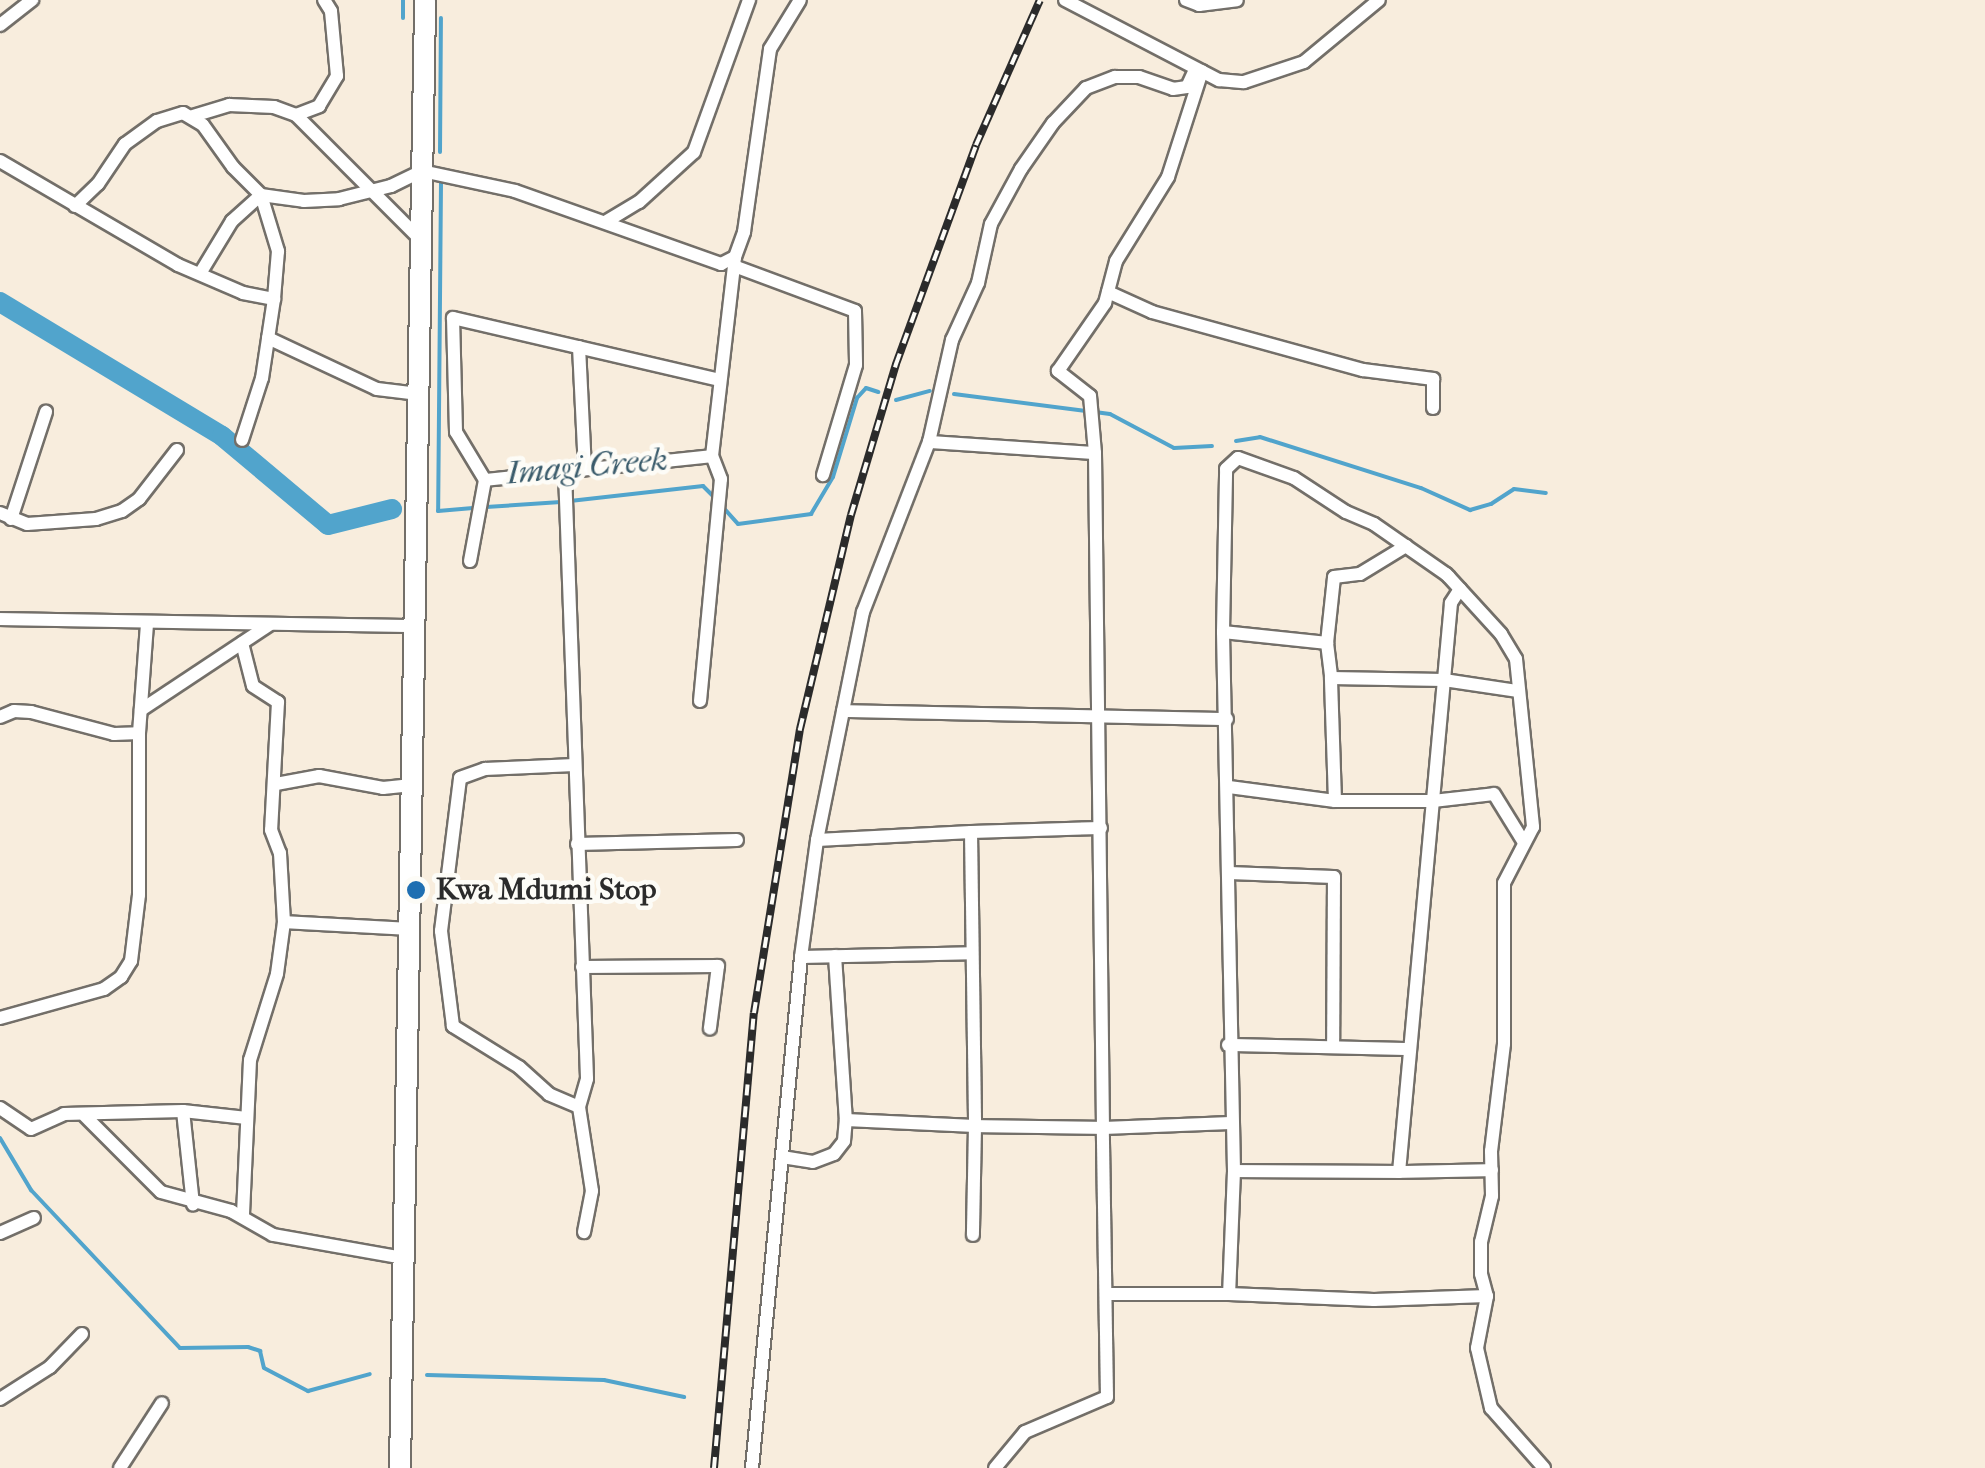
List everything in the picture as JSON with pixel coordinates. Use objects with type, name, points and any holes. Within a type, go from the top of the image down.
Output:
[{"type":"highway","points":[[400,1468],[425,0]]},
{"type":"street","points":[[0,25],[32,0]]},
{"type":"street","points":[[296,115],[319,106],[337,76],[331,11],[324,0]]},
{"type":"street","points":[[607,220],[639,202],[694,152],[749,0]]},
{"type":"street","points":[[700,701],[721,479],[712,456],[734,262],[744,232],[770,49],[800,0]]},
{"type":"street","points":[[1065,0],[1220,80],[1244,82],[1291,67],[1360,20],[1378,0]]},
{"type":"street","points":[[1186,0],[1225,4],[1237,0]]},
{"type":"street","points":[[995,1468],[1025,1432],[1107,1397],[1095,453],[1090,396],[1058,371],[1105,303],[1116,261],[1168,177],[1198,69]]},
{"type":"street","points":[[752,1468],[817,840],[863,612],[929,442],[952,340],[978,283],[991,224],[1020,169],[1053,123],[1086,88],[1115,76],[1139,77],[1174,89],[1187,87],[1198,69]]},
{"type":"street","points":[[75,206],[98,184],[125,144],[167,116],[192,116],[209,108],[253,104],[296,115],[421,240]]},
{"type":"street","points":[[192,116],[261,195],[278,251],[274,299],[254,412],[242,440]]},
{"type":"street","points":[[0,160],[178,266],[201,272],[244,294],[274,299]]},
{"type":"street","points":[[201,272],[232,221],[261,195],[320,202],[373,190],[422,172],[515,190],[607,220],[721,264],[734,262],[854,311],[856,365],[823,475]]},
{"type":"street","points":[[1108,292],[1152,312],[1363,370],[1433,379],[1433,408]]},
{"type":"street","points":[[470,561],[485,480],[456,432],[453,318],[720,380]]},
{"type":"street","points":[[268,338],[377,389],[419,394]]},
{"type":"street","points":[[580,348],[586,470]]},
{"type":"street","points":[[46,412],[5,516],[27,524],[62,524],[122,510],[140,498],[177,450]]},
{"type":"street","points":[[929,442],[1095,453]]},
{"type":"street","points":[[485,480],[712,456]]},
{"type":"street","points":[[1230,1294],[1234,1171],[1228,1045],[1229,787],[1224,632],[1226,469],[1238,458],[1294,478],[1406,546],[1460,590],[1514,651],[1534,817],[1532,830],[1504,884],[1504,1044],[1492,1196],[1481,1242],[1481,1274],[1487,1296],[1477,1348],[1483,1385],[1502,1424],[1544,1468]]},
{"type":"street","points":[[565,472],[587,1079],[579,1107],[592,1191],[584,1232]]},
{"type":"street","points":[[1335,800],[1327,642],[1334,577],[1360,574],[1406,546]]},
{"type":"street","points":[[1399,1172],[1451,603],[1460,590]]},
{"type":"street","points":[[0,619],[415,626]]},
{"type":"street","points":[[0,1018],[104,989],[127,968],[134,950],[138,912],[139,733],[147,623]]},
{"type":"street","points":[[141,710],[269,624]]},
{"type":"street","points":[[1224,632],[1327,642]]},
{"type":"street","points":[[242,643],[253,686],[278,702],[271,830],[280,853],[284,922],[276,974],[250,1060],[243,1217]]},
{"type":"street","points":[[1330,678],[1444,680],[1518,692]]},
{"type":"street","points":[[0,716],[14,711],[31,712],[114,734],[139,733]]},
{"type":"street","points":[[843,711],[1227,720]]},
{"type":"street","points":[[574,765],[484,769],[460,778],[441,930],[454,1026],[519,1067],[549,1094],[579,1107]]},
{"type":"street","points":[[276,784],[328,776],[383,788],[412,785]]},
{"type":"street","points":[[1229,787],[1335,800],[1433,801],[1494,794],[1523,841]]},
{"type":"street","points":[[817,840],[1102,828]]},
{"type":"street","points":[[971,832],[973,1235]]},
{"type":"street","points":[[577,844],[737,840]]},
{"type":"street","points":[[1229,873],[1334,877],[1333,1047]]},
{"type":"street","points":[[284,922],[441,930]]},
{"type":"street","points":[[802,958],[971,953]]},
{"type":"street","points":[[782,1157],[813,1162],[834,1154],[844,1141],[836,956]]},
{"type":"street","points":[[582,966],[718,966],[710,1028]]},
{"type":"street","points":[[1228,1045],[1410,1049]]},
{"type":"street","points":[[0,1108],[31,1129],[64,1114],[183,1111],[247,1118]]},
{"type":"street","points":[[183,1111],[193,1204]]},
{"type":"street","points":[[85,1116],[160,1192],[243,1217],[273,1235],[404,1258]]},
{"type":"street","points":[[846,1120],[1104,1128],[1232,1123]]},
{"type":"street","points":[[1234,1171],[1492,1170]]},
{"type":"street","points":[[0,1233],[34,1218]]},
{"type":"street","points":[[1106,1294],[1374,1300],[1487,1296]]},
{"type":"street","points":[[0,1398],[50,1367],[82,1334]]},
{"type":"street","points":[[120,1468],[162,1403]]},
{"type":"waterway","points":[[403,0],[403,18]]},
{"type":"waterway","points":[[440,152],[441,18]]},
{"type":"waterway","points":[[441,183],[438,511],[476,508]]},
{"type":"waterway","name":"Imagi Creek","points":[[0,302],[222,436],[328,525],[392,509]]},
{"type":"waterway","name":"Imagi Creek","points":[[721,505],[738,524],[811,514],[833,477],[857,398],[866,388],[878,392]]},
{"type":"waterway","name":"Imagi Creek","points":[[896,400],[930,391]]},
{"type":"waterway","name":"Imagi Creek","points":[[954,394],[1086,411]]},
{"type":"waterway","name":"Imagi Creek","points":[[1095,412],[1110,414],[1174,448],[1212,446]]},
{"type":"waterway","name":"Imagi Creek","points":[[1236,441],[1260,437],[1421,488],[1470,510],[1491,504],[1514,489],[1546,493]]},
{"type":"waterway","name":"Imagi Creek","points":[[570,501],[703,486],[715,498]]},
{"type":"waterway","name":"Imagi Creek","points":[[486,507],[561,502]]},
{"type":"waterway","points":[[0,1138],[31,1190],[180,1348],[248,1347],[260,1351],[264,1368],[308,1391],[370,1374]]},
{"type":"waterway","points":[[427,1375],[604,1380],[684,1397]]},
{"type":"railway","points":[[714,1468],[754,1013],[800,729],[851,515],[896,364],[976,145],[1040,0]]},
{"type":"place","name":"Kwa Mdumi Stop","points":[[416,890]]}]
